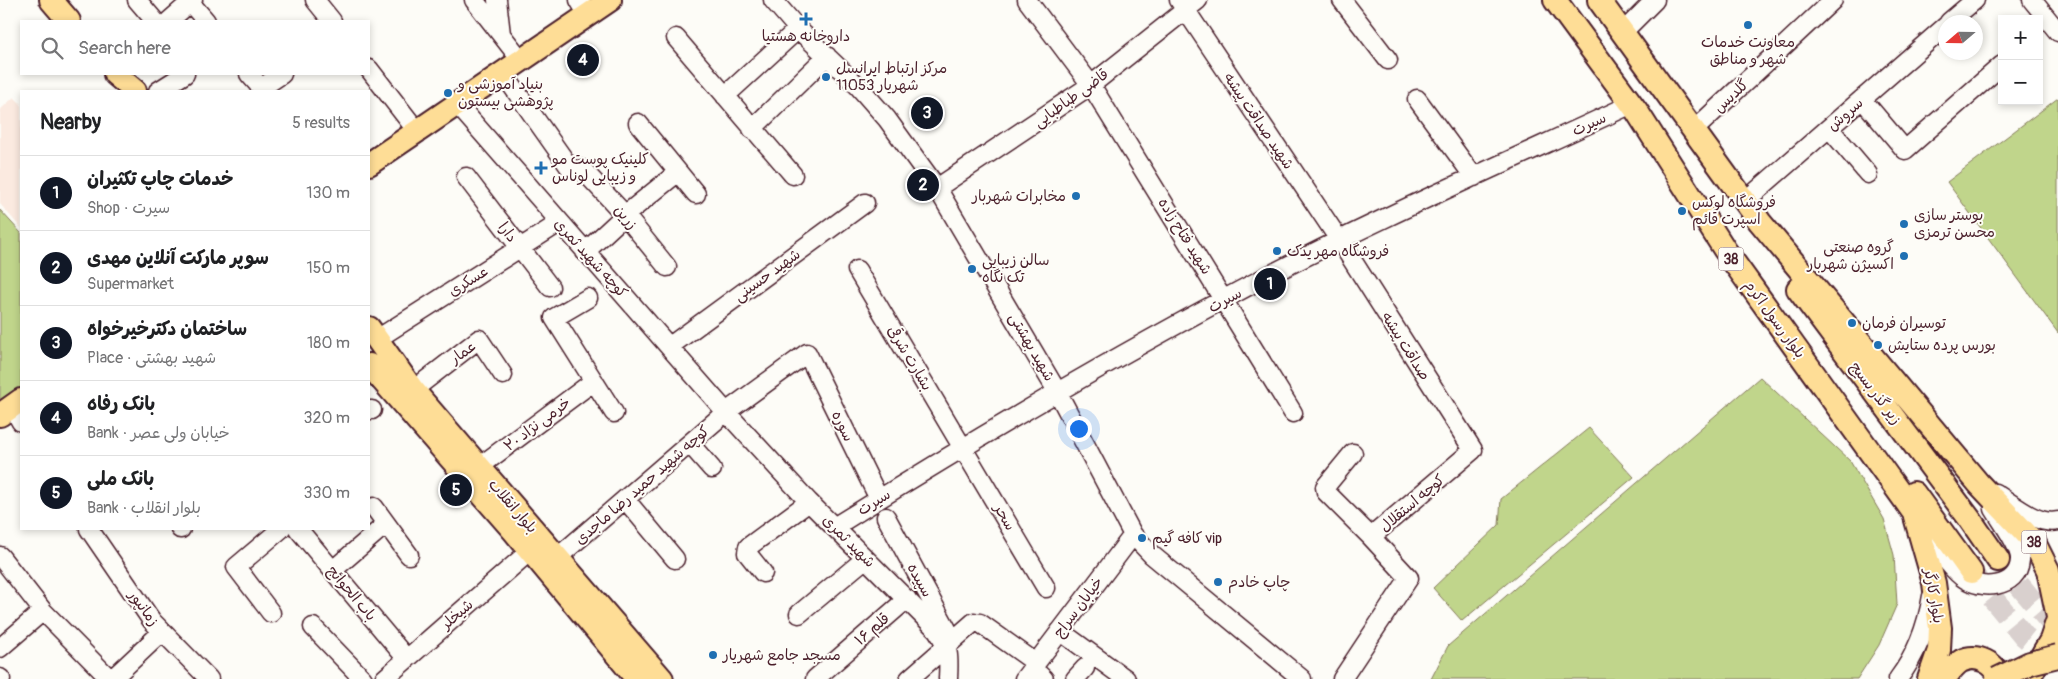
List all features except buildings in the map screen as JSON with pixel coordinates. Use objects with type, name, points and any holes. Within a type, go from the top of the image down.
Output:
[{"type":"main road","points":[[51,0],[69,20]]},
{"type":"main road","points":[[370,163],[521,60],[584,7],[610,0]]},
{"type":"main road","name":"بلوار رسول اکرم","points":[[1555,0],[1632,104],[1725,250],[1914,513]]},
{"type":"main road","name":"38","points":[[1599,0],[1663,91],[1694,130],[1760,222],[1979,484],[2034,542],[2048,570],[2058,618],[2051,640],[2028,679]]},
{"type":"main road","points":[[114,75],[122,90]]},
{"type":"main road","points":[[115,75],[134,90]]},
{"type":"main road","name":"زیر گذر بسیج","points":[[1760,222],[1800,292],[1969,518],[1998,560]]},
{"type":"main road","name":"زیر گذر بسیج","points":[[1725,250],[1775,304],[1971,572]]},
{"type":"main road","name":"بلوار انقلاب","points":[[373,334],[413,390],[558,557],[646,675]]},
{"type":"main road","name":"بلوار انقلاب","points":[[370,366],[530,551],[646,675]]},
{"type":"main road","name":"بلوار کارگر","points":[[1914,513],[1934,583],[1940,628],[1939,650],[1929,679]]},
{"type":"main road","points":[[1944,679],[1962,661],[1972,658],[1991,664],[1998,672],[1998,679],[2030,663],[2058,656]]},
{"type":"street","points":[[137,0],[154,20]]},
{"type":"street","points":[[315,0],[331,20]]},
{"type":"street","points":[[474,0],[521,60]]},
{"type":"street","points":[[497,0],[501,35]]},
{"type":"street","name":"شهید بهشتی","points":[[773,0],[798,29],[827,56],[887,119],[937,188],[1058,393],[1132,535],[1152,555],[1302,679]]},
{"type":"street","name":"شهید فتاح زاده","points":[[1027,0],[1091,85],[1293,413]]},
{"type":"street","points":[[1342,0],[1388,60]]},
{"type":"street","points":[[1623,32],[1655,0]]},
{"type":"street","name":"گلدیس","points":[[1694,130],[1833,0]]},
{"type":"street","points":[[1958,15],[1975,0]]},
{"type":"street","points":[[2032,0],[2058,32]]},
{"type":"street","points":[[170,20],[190,1],[205,20]]},
{"type":"street","name":"قاضی طباطبایی","points":[[937,188],[1091,85],[1187,3]]},
{"type":"street","name":"شهید صداقت پیشه","points":[[1187,3],[1340,241]]},
{"type":"street","points":[[725,96],[798,29]]},
{"type":"street","name":"سروش","points":[[1745,201],[1938,33]]},
{"type":"street","points":[[676,38],[793,175]]},
{"type":"street","points":[[752,129],[827,56]]},
{"type":"street","points":[[1862,99],[1906,150],[1998,68]]},
{"type":"street","points":[[370,70],[417,131]]},
{"type":"street","name":"زرین","points":[[502,73],[576,168],[625,215],[667,267]]},
{"type":"street","points":[[160,90],[183,75]]},
{"type":"street","points":[[250,75],[262,90],[281,75]]},
{"type":"street","points":[[1417,99],[1474,176]]},
{"type":"street","name":"کوچه شهید ثمری","points":[[457,104],[726,412]]},
{"type":"street","name":"سیرت","points":[[834,527],[964,447],[1224,299],[1474,176],[1632,104]]},
{"type":"street","points":[[638,123],[696,194]]},
{"type":"street","points":[[1829,128],[1868,174]]},
{"type":"street","points":[[585,252],[625,215],[678,173]]},
{"type":"street","name":"دارا","points":[[466,177],[550,287]]},
{"type":"street","name":"شهید حسینی","points":[[670,346],[864,203]]},
{"type":"street","name":"عسکری","points":[[373,334],[559,223]]},
{"type":"street","name":"صداقت پیشه","points":[[1340,241],[1473,450]]},
{"type":"street","name":"بشارت شرقی","points":[[857,270],[964,447]]},
{"type":"street","points":[[588,298],[554,318],[614,413]]},
{"type":"street","name":"عمار","points":[[413,390],[479,338],[503,375]]},
{"type":"street","name":"کوچه شهید حمید رضا ماجدی","points":[[558,557],[726,412],[807,353]]},
{"type":"street","name":"سوره","points":[[807,353],[878,499]]},
{"type":"street","name":"خرمی نژاد ۲۰","points":[[479,467],[594,381]]},
{"type":"street","name":"شهید ثمری","points":[[726,412],[834,527],[907,599],[947,644]]},
{"type":"street","points":[[690,444],[712,469]]},
{"type":"street","name":"سحر","points":[[964,447],[1046,588]]},
{"type":"street","name":"کوچه استقلال","points":[[1342,679],[1409,578],[1371,537],[1473,450]]},
{"type":"street","points":[[1353,453],[1326,484],[1326,492],[1371,537]]},
{"type":"street","points":[[1914,513],[1962,576],[1976,585],[1991,586],[2005,583],[2017,572],[2021,559],[2016,547],[1979,484]]},
{"type":"street","points":[[1979,484],[2035,517],[2045,521],[2058,521]]},
{"type":"street","points":[[625,499],[675,559]]},
{"type":"street","points":[[763,573],[747,553],[748,547],[810,502]]},
{"type":"street","points":[[374,507],[410,555]]},
{"type":"street","name":"سپیده","points":[[886,517],[948,631],[947,644]]},
{"type":"street","points":[[333,570],[386,525]]},
{"type":"street","name":"زمانپور","points":[[90,530],[152,621],[209,679]]},
{"type":"street","points":[[271,612],[236,568],[280,530]]},
{"type":"street","name":"باب الحوائج","points":[[299,530],[406,658]]},
{"type":"street","name":"خیابان سراج","points":[[1034,672],[1060,631],[1132,535]]},
{"type":"street","name":"شیخلر","points":[[384,679],[530,551]]},
{"type":"street","points":[[0,556],[43,611],[111,679],[162,632]]},
{"type":"street","points":[[799,614],[866,559]]},
{"type":"street","points":[[1898,679],[1914,655],[1924,634],[1934,583]]},
{"type":"street","name":"قلم ۱۶","points":[[815,679],[907,599]]},
{"type":"street","points":[[0,648],[43,611]]},
{"type":"street","points":[[909,679],[969,625],[980,623],[1034,672]]},
{"type":"street","points":[[313,627],[363,679]]},
{"type":"street","points":[[1060,631],[1126,679]]},
{"type":"street","points":[[947,644],[950,658],[948,679]]},
{"type":"shaded area","points":[[14,97],[20,103],[20,227],[0,204],[0,110]]},
{"type":"green space","points":[[2058,98],[2058,333],[1947,182]]},
{"type":"green space","points":[[0,210],[20,232],[20,392],[0,407]]},
{"type":"green space","points":[[1760,377],[1850,461],[1884,519],[1894,555],[1897,604],[1879,645],[1857,679],[1431,679],[1448,646]]},
{"type":"green space","points":[[1589,428],[1634,477],[1462,621],[1433,588],[1499,525],[1501,499]]},
{"type":"tunnel","points":[[1998,560],[2058,631]]},
{"type":"tunnel","points":[[1971,572],[2024,636],[2058,663]]},
{"type":"place","name":"داروخانه هستیا","points":[[806,19]]},
{"type":"place","name":"معاونت خدمات شهر و مناطق","points":[[1748,25]]},
{"type":"place","name":"بانک رفاه","points":[[583,60]]},
{"type":"place","name":"مرکز ارتباط ایرانسل 11053 شهریار","points":[[826,77]]},
{"type":"place","name":"بنیاد آموزشی و پژوهشی بیستون","points":[[448,93]]},
{"type":"place","name":"ساختمان دکترخیرخواه","points":[[927,113]]},
{"type":"place","name":"کلینیک پوست مو و زیبایی لوناس","points":[[541,168]]},
{"type":"place","name":"سوپر مارکت آنلاین مهدی","points":[[923,185]]},
{"type":"place","name":"مخابرات شهربار","points":[[1076,196]]},
{"type":"place","name":"فروشگاه لوکس اسپرت قائم","points":[[1682,211]]},
{"type":"place","name":"بوستر سازی محسن ترمزی","points":[[1904,224]]},
{"type":"place","name":"فروشگاه مهر یدک","points":[[1277,251]]},
{"type":"place","name":"گروه صنعتی اکسیژن شهربار","points":[[1904,256]]},
{"type":"place","name":"سالن زیبایی تک نگاه","points":[[972,269]]},
{"type":"place","name":"خدمات چاپ تکثیران","points":[[1270,284]]},
{"type":"place","name":"توسیران فرمان","points":[[1852,323]]},
{"type":"place","name":"بورس پرده ستایش","points":[[1878,345]]},
{"type":"place","name":"بانک ملی","points":[[456,490]]},
{"type":"place","name":"کافه گیم vip","points":[[1142,538]]},
{"type":"place","name":"چاپ خادم","points":[[1218,582]]},
{"type":"place","name":"مسجد جامع شهریار","points":[[713,655]]}]
